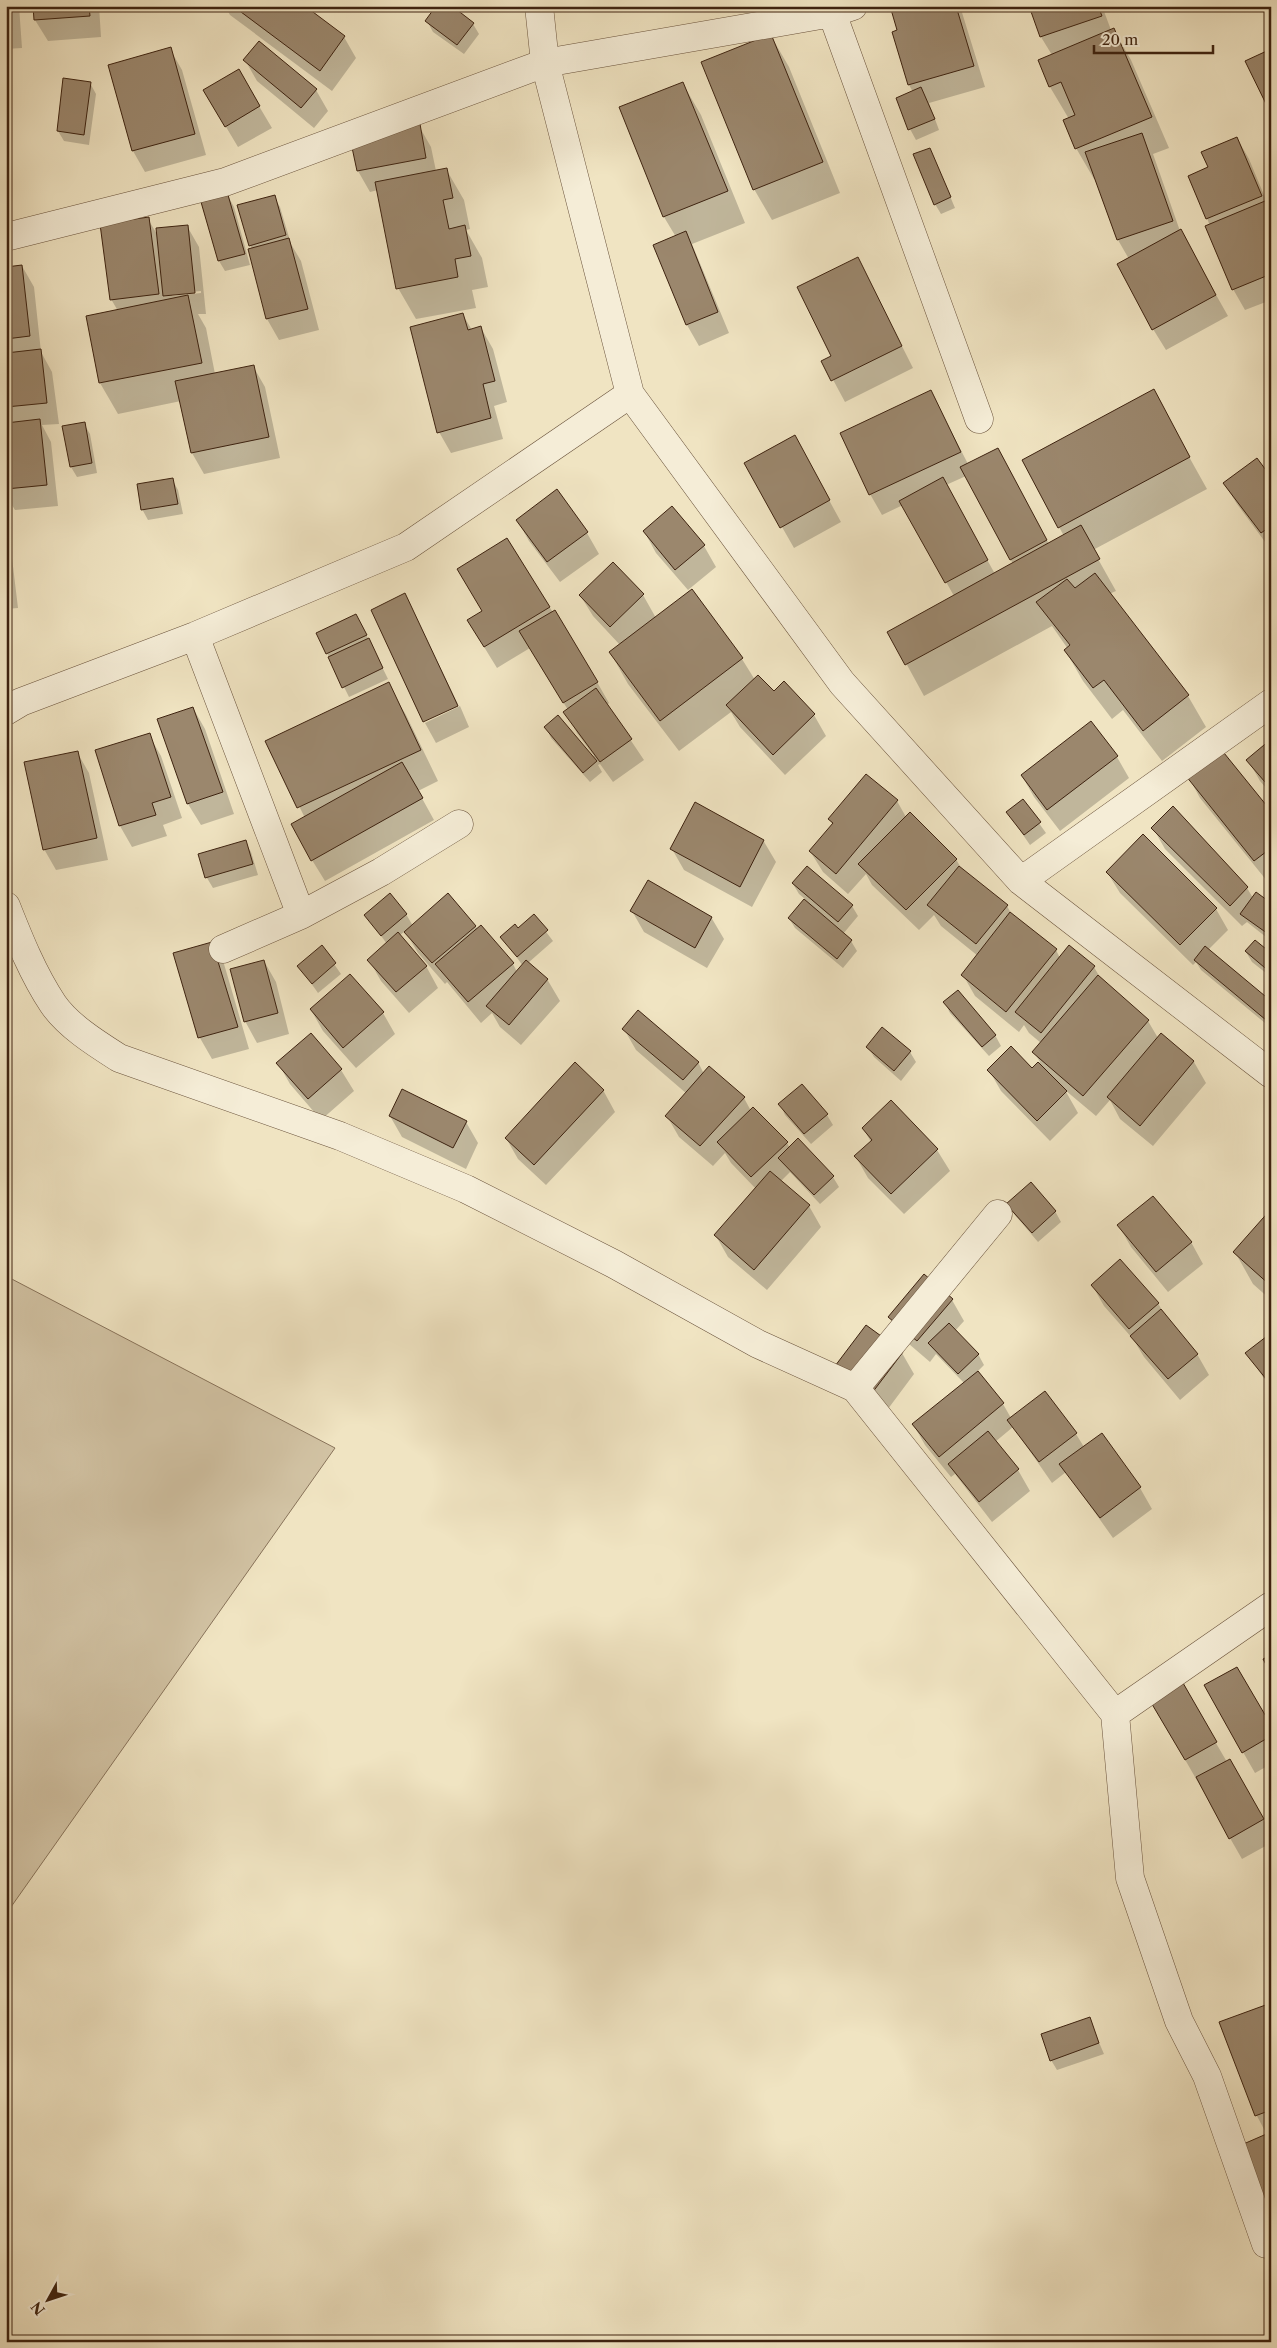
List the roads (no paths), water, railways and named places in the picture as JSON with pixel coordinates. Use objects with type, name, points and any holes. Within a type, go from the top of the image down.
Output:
[{"type":"street","points":[[538,6],[545,63],[630,394],[842,683],[1021,882],[1271,1074]]},
{"type":"street","points":[[6,237],[225,182],[545,63],[842,10],[979,419]]},
{"type":"street","points":[[6,711],[21,702],[195,636],[406,547],[630,394]]},
{"type":"street","points":[[195,636],[301,915]]},
{"type":"street","points":[[1021,882],[1271,703]]},
{"type":"street","points":[[223,949],[301,915],[381,872],[458,824]]},
{"type":"street","points":[[6,906],[21,945],[54,1005],[89,1039],[119,1058],[340,1136],[466,1188],[614,1264],[758,1344],[855,1388],[1114,1714],[1130,1878],[1179,2021],[1207,2076],[1266,2244]]},
{"type":"street","points":[[855,1388],[998,1214]]},
{"type":"street","points":[[1114,1714],[1271,1606]]}]
